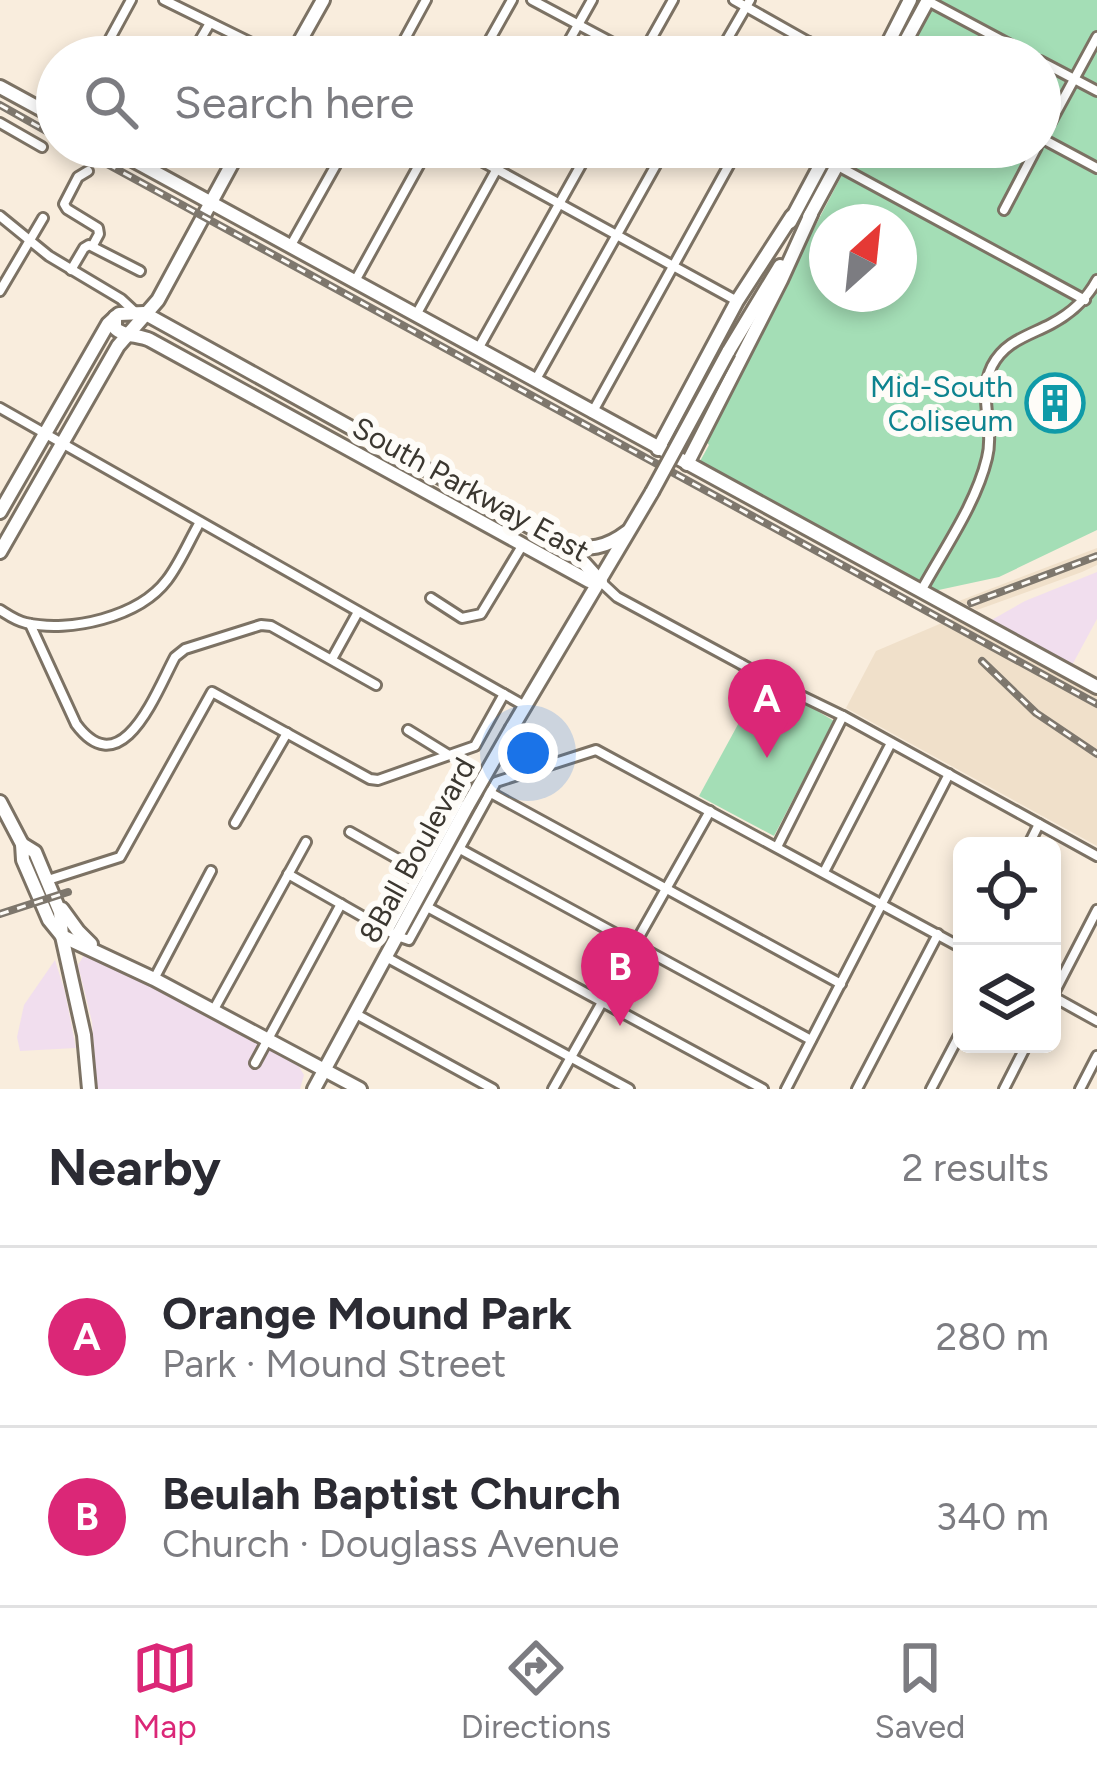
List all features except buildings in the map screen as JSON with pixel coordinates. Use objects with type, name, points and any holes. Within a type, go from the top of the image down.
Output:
[{"type":"main road","points":[[303,36],[323,0]]},
{"type":"main road","points":[[895,36],[910,0]]},
{"type":"main road","points":[[901,36],[927,0]]},
{"type":"main road","points":[[0,87],[36,107]]},
{"type":"main road","points":[[153,168],[209,203],[1097,687]]},
{"type":"main road","points":[[0,552],[140,313],[158,300],[229,168]]},
{"type":"main road","points":[[658,448],[736,301],[823,168]]},
{"type":"main road","points":[[814,204],[826,168]]},
{"type":"main road","points":[[730,350],[792,216]]},
{"type":"main road","points":[[730,350],[809,217]]},
{"type":"main road","points":[[687,464],[809,218]]},
{"type":"main road","points":[[0,512],[96,344],[117,315],[140,313]]},
{"type":"main road","name":"South Parkway East","points":[[140,313],[559,544],[601,582]]},
{"type":"main road","points":[[117,315],[115,328],[127,334]]},
{"type":"main road","name":"South Parkway East","points":[[127,334],[149,340],[590,581],[601,582]]},
{"type":"main road","name":"8Ball Boulevard","points":[[324,1069],[386,956],[392,934],[633,527],[730,350]]},
{"type":"main road","points":[[412,483],[420,466]]},
{"type":"main road","points":[[559,544],[600,547],[633,527]]},
{"type":"main road","points":[[0,802],[22,844],[23,860],[49,920],[62,936],[154,979],[360,1089]]},
{"type":"main road","points":[[22,844],[35,852],[60,912],[82,1019],[88,1089]]},
{"type":"main road","points":[[56,900],[86,940],[112,958]]},
{"type":"main road","points":[[314,1089],[324,1069]]},
{"type":"street","points":[[111,36],[131,0]]},
{"type":"street","points":[[164,0],[237,36]]},
{"type":"street","points":[[406,36],[426,0]]},
{"type":"street","points":[[492,36],[512,0]]},
{"type":"street","points":[[532,0],[599,36]]},
{"type":"street","points":[[572,36],[592,0]]},
{"type":"street","points":[[653,36],[674,0]]},
{"type":"street","points":[[734,0],[799,36]]},
{"type":"street","points":[[927,0],[994,36]]},
{"type":"street","points":[[729,36],[748,4]]},
{"type":"street","points":[[202,36],[210,23]]},
{"type":"street","points":[[1061,103],[1097,37]]},
{"type":"street","points":[[1061,72],[1097,91]]},
{"type":"street","points":[[0,123],[36,144]]},
{"type":"street","points":[[1061,151],[1097,168]]},
{"type":"street","points":[[291,246],[334,168]]},
{"type":"street","points":[[355,281],[417,168]]},
{"type":"street","points":[[478,349],[579,168]]},
{"type":"street","points":[[536,381],[654,168]]},
{"type":"street","points":[[592,413],[727,168]]},
{"type":"street","points":[[850,168],[1085,300]]},
{"type":"street","points":[[1004,210],[1026,168]]},
{"type":"street","points":[[416,315],[497,169],[736,301]]},
{"type":"street","points":[[71,270],[99,234],[98,228],[64,204],[78,177],[88,171]]},
{"type":"street","points":[[0,216],[71,270],[140,313]]},
{"type":"street","points":[[0,291],[43,218]]},
{"type":"street","points":[[93,245],[140,271]]},
{"type":"street","points":[[922,591],[982,476],[989,450],[984,394],[991,368],[1016,340],[1052,324],[1085,300],[1097,280]]},
{"type":"street","points":[[112,295],[119,306],[117,315]]},
{"type":"street","points":[[0,409],[525,706]]},
{"type":"street","points":[[0,610],[30,624],[75,624],[140,603],[167,580],[200,522]]},
{"type":"street","points":[[431,598],[462,618],[481,614],[522,544]]},
{"type":"street","points":[[601,582],[617,597],[1097,856]]},
{"type":"street","points":[[332,659],[358,612]]},
{"type":"street","points":[[30,624],[76,724],[96,745],[109,746],[134,731],[184,649],[261,625],[271,626],[376,685]]},
{"type":"street","points":[[48,880],[120,857],[212,692],[378,780],[475,746],[504,694]]},
{"type":"street","points":[[777,847],[843,716]]},
{"type":"street","points":[[407,730],[449,755]]},
{"type":"street","points":[[235,823],[287,733]]},
{"type":"street","points":[[824,872],[891,743]]},
{"type":"street","points":[[288,874],[409,940],[496,782],[596,750],[958,945]]},
{"type":"street","points":[[786,1089],[949,774]]},
{"type":"street","points":[[392,934],[464,794],[475,787],[841,984]]},
{"type":"street","points":[[553,1089],[710,811]]},
{"type":"street","points":[[1032,837],[1039,824]]},
{"type":"street","points":[[350,832],[421,872]]},
{"type":"street","points":[[213,1011],[306,842]]},
{"type":"street","points":[[460,849],[811,1040]]},
{"type":"street","points":[[154,979],[211,871]]},
{"type":"street","points":[[255,1063],[340,904]]},
{"type":"street","points":[[429,908],[763,1089]]},
{"type":"street","points":[[1061,979],[1097,910]]},
{"type":"street","points":[[857,1089],[938,934]]},
{"type":"street","points":[[386,956],[629,1089]]},
{"type":"street","points":[[1061,1001],[1097,1021]]},
{"type":"street","points":[[354,1016],[493,1089]]},
{"type":"street","points":[[931,1089],[953,1047]]},
{"type":"street","points":[[1004,1089],[1023,1053]]},
{"type":"street","points":[[1080,1089],[1097,1056]]},
{"type":"shaded area","points":[[1097,548],[1097,565],[1082,572],[977,610],[959,601]]},
{"type":"shaded area","points":[[1097,572],[1097,619],[1070,669],[988,622],[1025,601]]},
{"type":"shaded area","points":[[956,617],[1097,694],[1097,846],[846,708],[876,651]]},
{"type":"shaded area","points":[[84,955],[298,1065],[304,1075],[300,1089],[97,1089],[92,1022],[78,965]]},
{"type":"shaded area","points":[[55,960],[76,1048],[20,1051],[17,1037],[24,1005]]},
{"type":"green space","points":[[932,0],[1097,0],[1097,530],[999,577],[934,591],[699,463],[709,445],[704,439],[809,238],[809,312],[917,312],[917,204],[827,204],[845,168],[1061,168],[1061,36],[916,36]]},
{"type":"green space","points":[[789,694],[834,721],[774,836],[699,796],[748,706]]},
{"type":"railway","points":[[0,105],[36,125]]},
{"type":"railway","points":[[114,168],[1097,704]]},
{"type":"railway","points":[[971,603],[1097,556]]},
{"type":"railway","points":[[982,661],[1036,713],[1097,754]]},
{"type":"railway","points":[[0,914],[68,892]]},
{"type":"place","name":"Mid-South Coliseum","points":[[1055,403]]},
{"type":"place","name":"Orange Mound Park","points":[[767,758]]},
{"type":"place","name":"Beulah Baptist Church","points":[[620,1026]]}]
